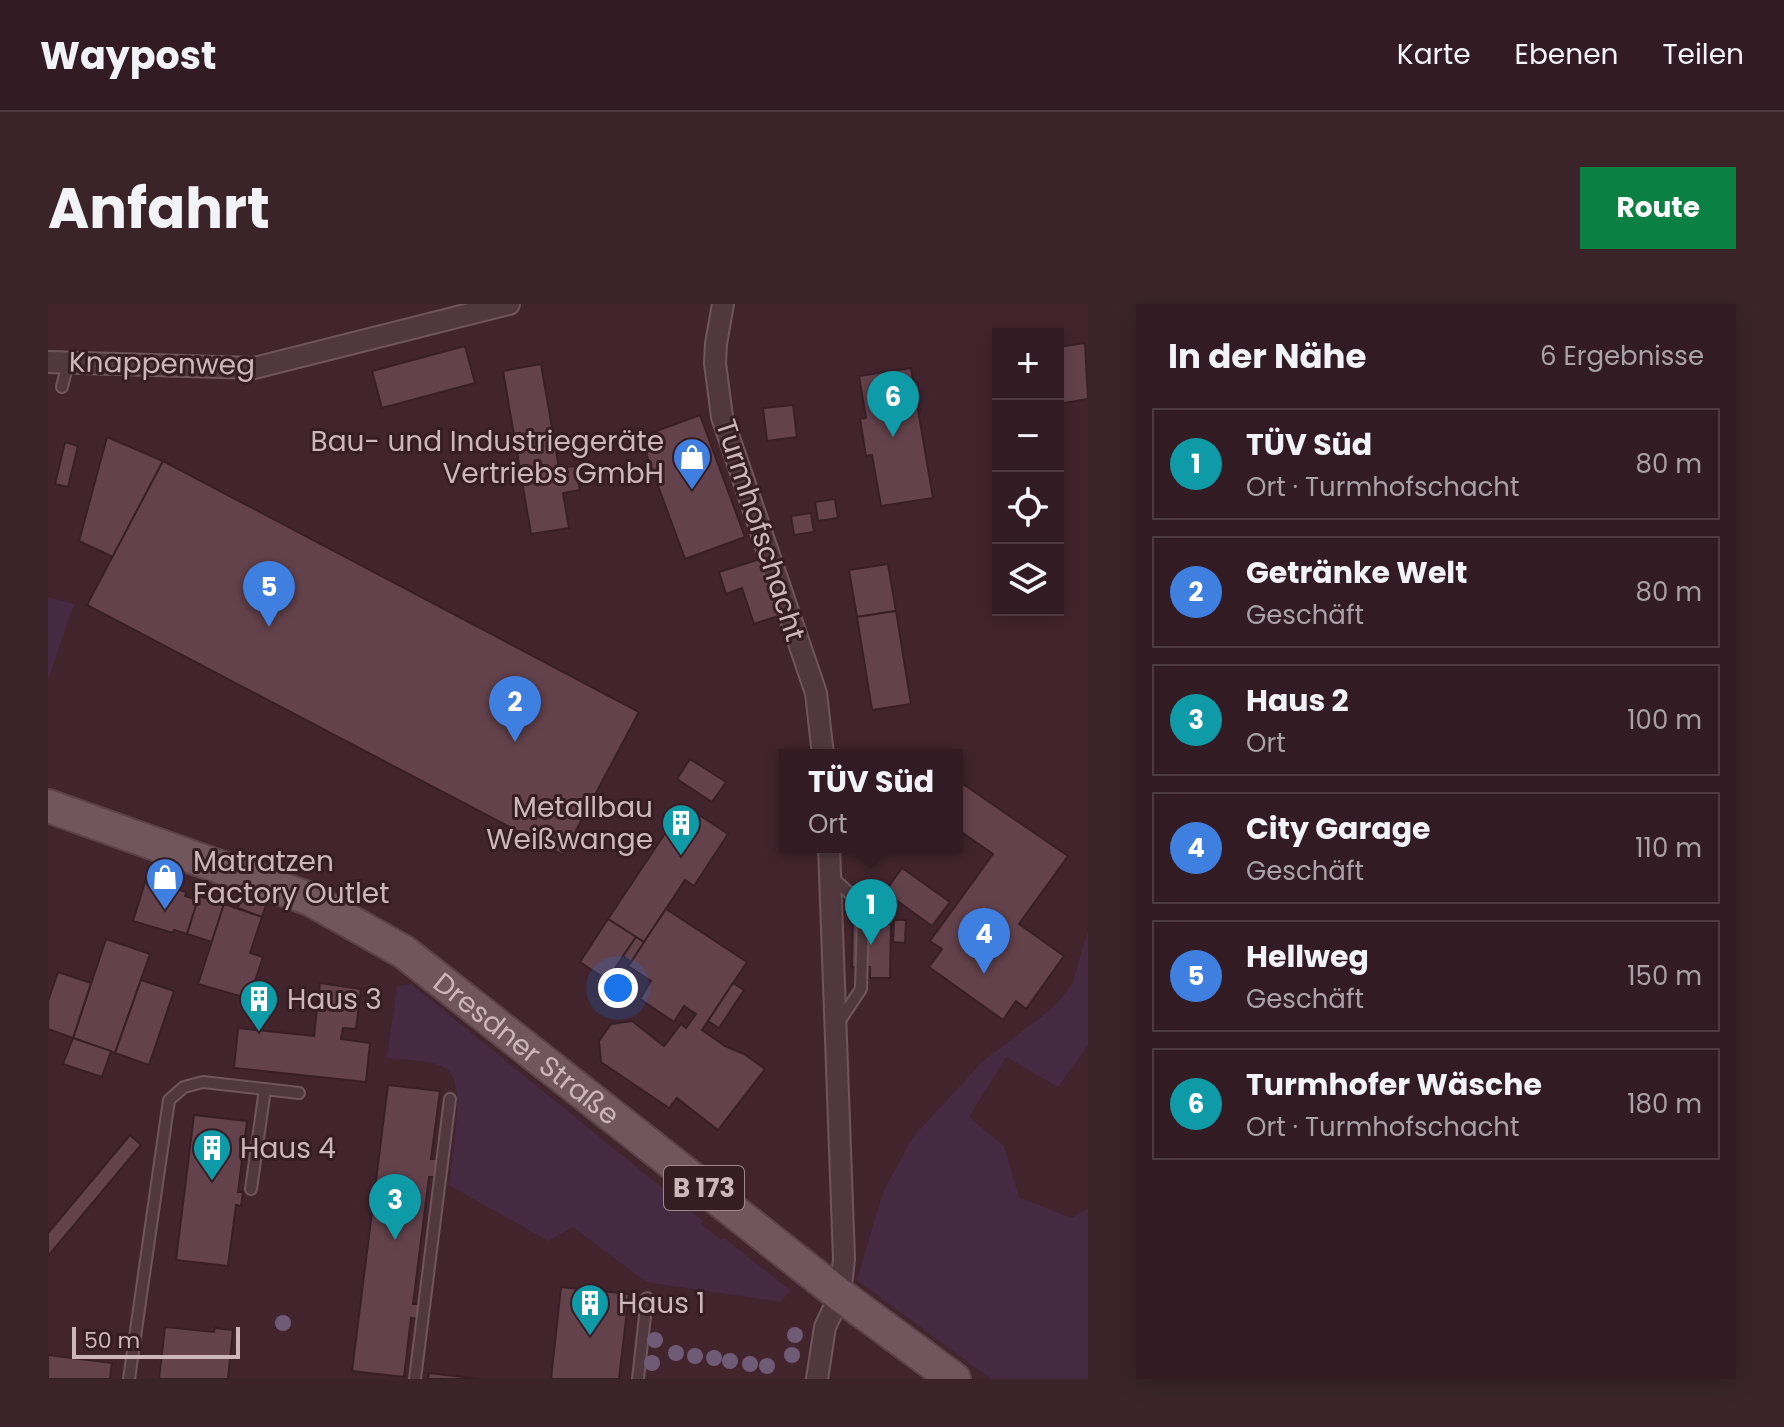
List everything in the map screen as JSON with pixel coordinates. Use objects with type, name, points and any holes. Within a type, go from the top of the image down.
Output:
[{"type":"main road","name":"Dresdner Straße","points":[[48,806],[310,899],[404,952],[840,1295],[954,1379]]},
{"type":"street","name":"Knappenweg","points":[[58,362],[254,368],[509,304]]},
{"type":"street","name":"Turmhofschacht","points":[[721,311],[715,363],[722,417],[816,693],[822,749]]},
{"type":"street","points":[[817,1379],[825,1327],[840,1295],[844,1259],[829,853]]},
{"type":"lane","points":[[58,362],[62,387]]},
{"type":"lane","points":[[830,875],[859,902],[863,914],[861,989],[836,1026]]},
{"type":"lane","points":[[129,1379],[169,1100],[194,1083],[299,1093]]},
{"type":"lane","points":[[251,1189],[265,1089]]},
{"type":"lane","points":[[415,1379],[450,1099]]},
{"type":"lane","points":[[638,1379],[647,1298]]},
{"type":"shaded area","points":[[48,597],[74,604],[48,680]]},
{"type":"shaded area","points":[[1088,930],[1088,1044],[1058,1087],[1006,1057],[969,1117],[1004,1146],[1019,1197],[1071,1218],[1088,1209],[1088,1379],[991,1379],[857,1280],[883,1192],[913,1137],[983,1061],[1054,1007],[1072,985]]},
{"type":"shaded area","points":[[411,984],[703,1221],[701,1224],[721,1240],[724,1238],[790,1290],[781,1302],[646,1282],[573,1227],[548,1241],[449,1185],[457,1107],[454,1079],[442,1066],[387,1058],[397,987]]},
{"type":"building","points":[[1085,343],[1088,399],[1064,403],[1064,346]]},
{"type":"building","points":[[465,346],[475,383],[382,408],[372,371]]},
{"type":"building","points":[[541,364],[559,468],[575,466],[580,490],[563,493],[569,528],[531,534],[503,371]]},
{"type":"building","points":[[911,368],[933,498],[881,506],[872,455],[866,456],[860,419],[866,418],[859,376]]},
{"type":"building","points":[[793,405],[797,437],[767,441],[763,408]]},
{"type":"building","points":[[700,415],[745,537],[685,559],[640,437]]},
{"type":"building","points":[[107,437],[163,461],[113,557],[79,541]]},
{"type":"building","points":[[65,442],[78,446],[68,487],[55,484]]},
{"type":"building","points":[[163,461],[639,712],[563,855],[87,605]]},
{"type":"building","points":[[835,499],[838,518],[818,521],[815,502]]},
{"type":"building","points":[[811,513],[814,532],[794,535],[791,516]]},
{"type":"building","points":[[760,559],[778,616],[754,624],[742,588],[726,594],[719,572]]},
{"type":"building","points":[[888,564],[896,611],[857,617],[849,570]]},
{"type":"building","points":[[896,611],[911,704],[872,710],[857,617]]},
{"type":"building","points":[[690,759],[726,782],[712,802],[677,779]]},
{"type":"building","points":[[963,784],[1068,856],[1019,924],[1064,956],[1026,1009],[1016,1001],[1003,1020],[929,967],[942,949],[930,941],[993,854],[963,833]]},
{"type":"building","name":"Metallbau Weißwange","points":[[684,805],[728,834],[694,886],[685,880],[644,942],[608,919]]},
{"type":"building","points":[[902,868],[950,902],[932,926],[885,892]]},
{"type":"building","name":"Matratzen Factory Outlet","points":[[146,879],[186,892],[185,896],[198,900],[187,934],[133,921]]},
{"type":"building","points":[[243,893],[267,902],[262,917],[238,908]]},
{"type":"building","points":[[199,896],[224,904],[212,942],[187,934]]},
{"type":"building","points":[[224,904],[262,917],[250,953],[263,957],[251,993],[243,997],[198,984]]},
{"type":"building","points":[[666,909],[747,962],[702,1030],[765,1069],[718,1130],[677,1098],[669,1108],[601,1062],[599,1041],[611,1024],[632,1021],[664,1046],[681,1024],[686,1028],[696,1014],[684,1006],[674,1022],[640,999],[651,981],[628,966]]},
{"type":"building","points":[[853,914],[873,914],[873,924],[891,924],[890,978],[870,978],[870,967],[852,967]]},
{"type":"building","points":[[608,919],[636,937],[607,980],[580,962]]},
{"type":"building","points":[[894,920],[906,920],[905,943],[893,942]]},
{"type":"building","points":[[636,937],[644,942],[631,962],[623,956]]},
{"type":"building","points":[[106,939],[150,954],[115,1053],[73,1038]]},
{"type":"building","points":[[58,972],[91,983],[73,1038],[48,1029],[48,1001]]},
{"type":"building","points":[[141,980],[174,991],[149,1065],[115,1053]]},
{"type":"building","name":"Haus 3","points":[[320,983],[361,989],[356,1029],[343,1028],[341,1039],[370,1043],[366,1082],[234,1068],[238,1028],[314,1036]]},
{"type":"building","points":[[733,983],[744,990],[719,1028],[708,1021]]},
{"type":"building","points":[[73,1038],[111,1051],[102,1077],[63,1064]]},
{"type":"building","points":[[388,1085],[440,1091],[431,1159],[437,1159],[435,1177],[429,1177],[413,1304],[418,1304],[417,1319],[411,1318],[404,1377],[352,1371]]},
{"type":"building","name":"Haus 4","points":[[194,1115],[247,1121],[238,1192],[243,1192],[241,1206],[236,1205],[228,1266],[176,1260]]},
{"type":"building","points":[[130,1135],[141,1145],[48,1256],[48,1233]]},
{"type":"building","name":"Haus 1","points":[[561,1287],[629,1294],[619,1379],[551,1379]]},
{"type":"building","points":[[165,1327],[214,1332],[215,1328],[233,1330],[228,1379],[159,1379]]},
{"type":"building","points":[[48,1355],[112,1363],[110,1379],[48,1379]]},
{"type":"building","points":[[429,1373],[479,1379],[428,1379]]},
{"type":"place","name":"Turmhofer Wäsche","points":[[893,437]]},
{"type":"place","name":"Bau- und Industriegeräte Vertriebs GmbH","points":[[692,491]]},
{"type":"place","name":"Hellweg","points":[[269,627]]},
{"type":"place","name":"Getränke Welt","points":[[515,742]]},
{"type":"place","name":"Metallbau Weißwange","points":[[681,857]]},
{"type":"place","name":"Matratzen Factory Outlet","points":[[165,911]]},
{"type":"place","name":"TÜV Süd","points":[[871,945]]},
{"type":"place","name":"City Garage","points":[[984,974]]},
{"type":"place","name":"Haus 3","points":[[259,1033]]},
{"type":"place","name":"Haus 4","points":[[212,1182]]},
{"type":"place","name":"Haus 2","points":[[395,1240]]},
{"type":"place","name":"Haus 1","points":[[590,1337]]}]
